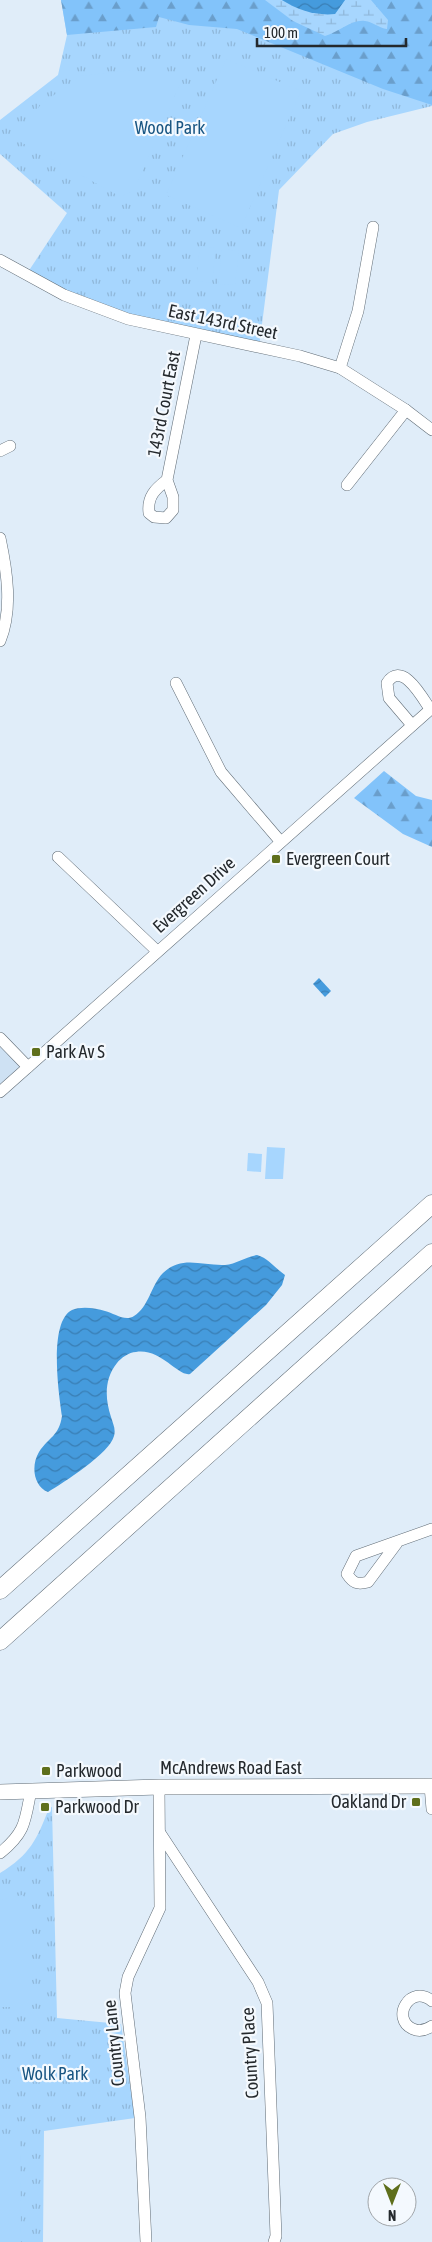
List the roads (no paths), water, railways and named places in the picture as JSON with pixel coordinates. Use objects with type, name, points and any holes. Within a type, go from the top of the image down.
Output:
[{"type":"highway","points":[[0,1590],[432,1204]]},
{"type":"highway","points":[[0,1641],[432,1253]]},
{"type":"main road","name":"McAndrews Road East","points":[[0,1786],[31,1790]]},
{"type":"main road","name":"McAndrews Road East","points":[[0,1792],[158,1787],[431,1786]]},
{"type":"street","points":[[340,368],[358,311],[373,227]]},
{"type":"street","name":"East 143rd Street","points":[[0,260],[72,298],[128,319],[300,356],[340,368],[406,410],[432,430]]},
{"type":"street","name":"143rd Court East","points":[[166,480],[196,335]]},
{"type":"street","points":[[347,485],[406,410]]},
{"type":"street","points":[[0,538],[7,570],[8,606],[0,641]]},
{"type":"street","name":"Evergreen Drive","points":[[0,1092],[280,841],[431,709],[417,689],[404,677],[397,675],[390,678],[387,684],[389,698],[412,725]]},
{"type":"street","points":[[176,683],[221,772],[280,841]]},
{"type":"street","points":[[58,857],[157,951]]},
{"type":"street","points":[[0,1038],[28,1067]]},
{"type":"street","points":[[397,1543],[432,1529]]},
{"type":"street","points":[[431,1786],[432,1809]]},
{"type":"street","name":"Country Lane","points":[[146,2242],[140,2117],[125,1993],[128,1978],[160,1908],[158,1787]]},
{"type":"street","points":[[0,1853],[12,1843],[24,1828],[31,1790]]},
{"type":"street","name":"Country Place","points":[[160,1832],[258,1982],[267,2003],[276,2236],[274,2242]]},
{"type":"street","points":[[432,2001],[421,1996],[412,1998],[403,2009],[403,2016],[411,2028],[419,2031],[432,2026]]},
{"type":"water","points":[[282,0],[345,0],[335,14],[321,14],[307,12]]},
{"type":"water","points":[[319,978],[331,991],[325,997],[313,984]]},
{"type":"water","points":[[257,1255],[268,1261],[285,1275],[282,1285],[266,1305],[190,1374],[185,1374],[161,1358],[145,1352],[131,1353],[121,1359],[113,1369],[107,1389],[109,1410],[115,1431],[111,1443],[95,1459],[74,1475],[48,1492],[43,1489],[36,1480],[34,1469],[36,1457],[61,1423],[57,1343],[65,1317],[72,1310],[84,1308],[97,1309],[123,1318],[131,1318],[147,1302],[163,1273],[177,1264],[225,1265]]},
{"type":"place","name":"Evergreen Court","points":[[276,859]]},
{"type":"place","name":"Park Av S","points":[[36,1052]]},
{"type":"place","name":"Parkwood","points":[[46,1771]]},
{"type":"place","name":"Oakland Dr","points":[[416,1802]]},
{"type":"place","name":"Parkwood Dr","points":[[45,1807]]},
{"type":"park label","name":"Wood Park","points":[[170,128]]},
{"type":"park label","name":"Wolk Park","points":[[55,2074]]}]
